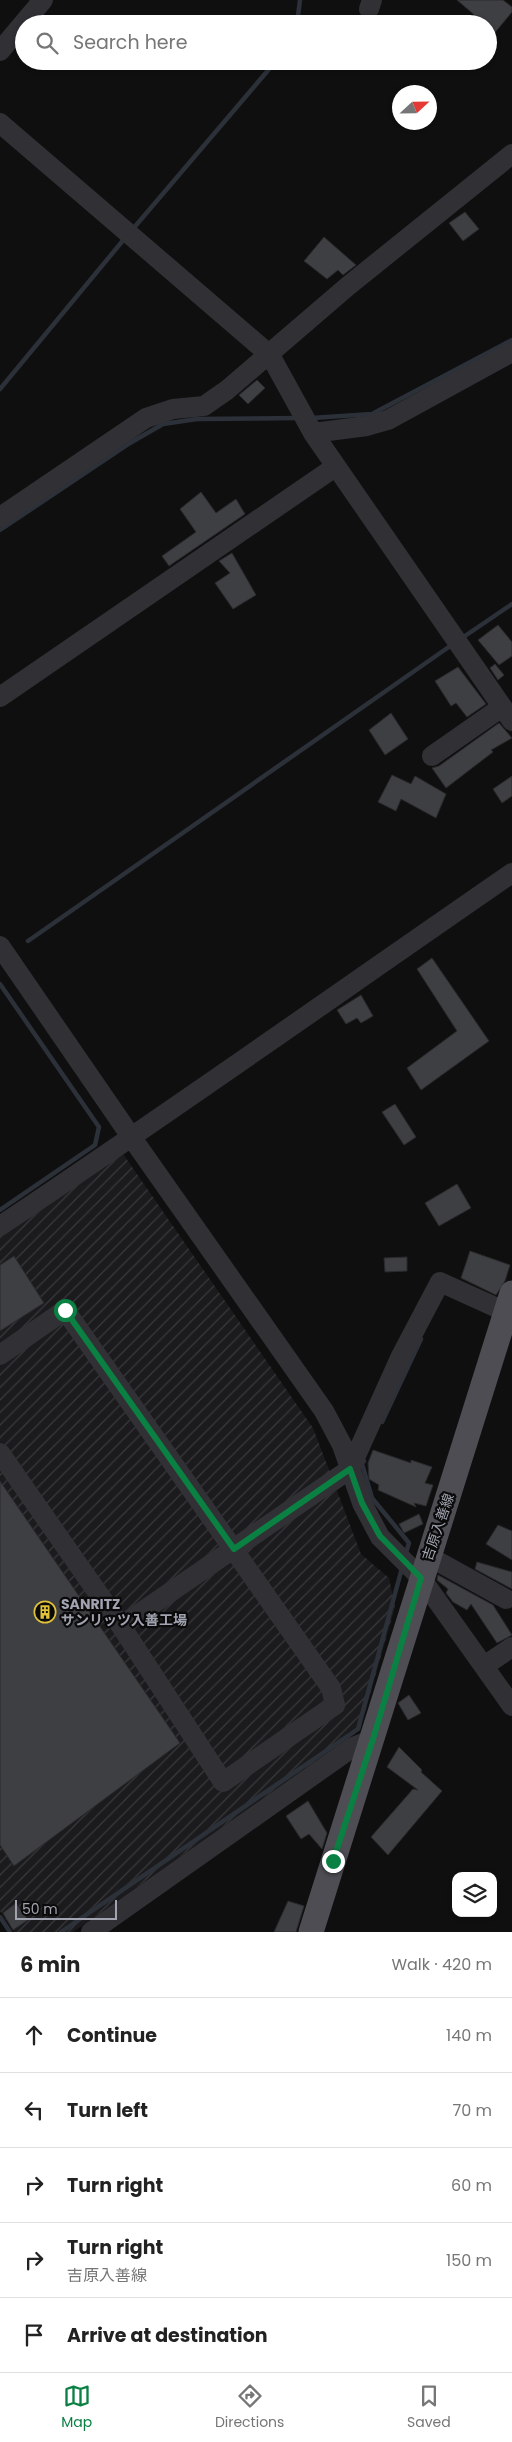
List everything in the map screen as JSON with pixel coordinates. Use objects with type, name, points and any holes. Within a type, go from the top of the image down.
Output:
[{"type":"main road","name":"吉原入善線","points":[[310,1932],[373,1739],[425,1567],[510,1308]]},
{"type":"street","points":[[31,15],[44,0]]},
{"type":"street","points":[[0,51],[15,34]]},
{"type":"street","points":[[0,123],[270,355],[313,433],[507,714],[432,756]]},
{"type":"street","points":[[0,517],[146,418],[173,409],[204,406],[270,355],[348,286],[512,154]]},
{"type":"street","points":[[313,433],[367,426],[388,420],[512,352]]},
{"type":"street","points":[[0,697],[336,467]]},
{"type":"street","points":[[0,1226],[132,1138],[232,1066],[512,873]]},
{"type":"street","points":[[0,946],[324,1411],[342,1445],[362,1503],[380,1536],[425,1567],[506,1598]]},
{"type":"street","points":[[121,1626],[350,1469],[396,1367],[440,1282],[510,1308]]},
{"type":"street","points":[[0,1355],[65,1310],[332,1688],[335,1705],[222,1782],[121,1626],[0,1453]]},
{"type":"street","points":[[425,1567],[484,1666],[512,1706]]},
{"type":"street","points":[[484,1666],[512,1647]]},
{"type":"street","points":[[91,1932],[352,1747],[373,1739]]},
{"type":"shaded area","points":[[121,1151],[313,1428],[361,1554],[389,1578],[395,1607],[360,1730],[73,1932],[14,1932],[0,1911],[0,1233]]},
{"type":"building","points":[[457,0],[503,0],[512,7],[512,12],[497,30],[497,15],[474,15]]},
{"type":"building","points":[[465,212],[479,229],[463,241],[449,223]]},
{"type":"building","points":[[324,237],[356,265],[343,275],[338,270],[327,279],[304,261]]},
{"type":"building","points":[[257,380],[265,388],[248,404],[239,395]]},
{"type":"building","points":[[201,492],[216,513],[236,499],[245,514],[169,566],[162,556],[196,532],[180,509]]},
{"type":"building","points":[[232,553],[256,595],[233,609],[215,583],[230,573],[219,561]]},
{"type":"building","points":[[498,625],[512,642],[512,656],[499,665],[478,640]]},
{"type":"building","points":[[495,664],[504,675],[498,680],[490,668]]},
{"type":"building","points":[[458,667],[486,704],[467,717],[456,703],[451,706],[435,681]]},
{"type":"building","points":[[391,713],[408,739],[385,755],[369,730]]},
{"type":"building","points":[[499,723],[512,738],[491,750],[493,752],[446,788],[432,768],[439,766]]},
{"type":"building","points":[[392,775],[411,784],[415,776],[446,794],[436,818],[401,799],[396,811],[378,802]]},
{"type":"building","points":[[512,776],[512,796],[502,803],[493,789]]},
{"type":"building","points":[[432,958],[489,1041],[421,1090],[407,1068],[457,1031],[417,969]]},
{"type":"building","points":[[361,995],[373,1016],[361,1023],[357,1018],[346,1024],[337,1010]]},
{"type":"building","points":[[395,1104],[416,1137],[404,1145],[382,1112]]},
{"type":"building","points":[[457,1184],[471,1208],[439,1226],[425,1203]]},
{"type":"building","points":[[470,1251],[510,1265],[505,1281],[496,1295],[461,1278]]},
{"type":"building","points":[[14,1256],[44,1303],[0,1331],[0,1265]]},
{"type":"building","points":[[407,1257],[407,1271],[385,1272],[384,1258]]},
{"type":"building","points":[[373,1450],[411,1463],[411,1460],[432,1467],[425,1483],[433,1485],[426,1506],[414,1503],[416,1507],[378,1490],[379,1485],[369,1479],[368,1463]]},
{"type":"building","name":"SANRITZ サンリッツ入善工場","points":[[0,1481],[180,1743],[14,1866],[0,1845]]},
{"type":"building","points":[[419,1514],[423,1524],[404,1533],[399,1524]]},
{"type":"building","points":[[498,1525],[512,1531],[512,1560],[486,1544]]},
{"type":"building","points":[[477,1562],[512,1572],[512,1589],[475,1569]]},
{"type":"building","points":[[438,1575],[493,1605],[512,1635],[497,1643],[471,1604],[467,1610],[453,1602],[446,1593],[448,1589],[437,1580]]},
{"type":"building","points":[[409,1695],[421,1713],[408,1720],[398,1703]]},
{"type":"building","points":[[399,1747],[422,1770],[421,1772],[442,1791],[388,1855],[371,1837],[413,1789],[418,1790],[387,1767]]},
{"type":"building","points":[[308,1801],[327,1833],[322,1849],[309,1834],[301,1839],[286,1816]]},
{"type":"building","points":[[288,1901],[304,1906],[296,1932],[274,1932]]},
{"type":"building","points":[[16,1903],[28,1920],[13,1930],[3,1913]]},
{"type":"waterway","points":[[298,15],[300,0]]},
{"type":"waterway","points":[[132,230],[268,70]]},
{"type":"waterway","points":[[0,389],[125,238]]},
{"type":"waterway","points":[[312,418],[372,414],[512,340]]},
{"type":"waterway","points":[[0,530],[130,443],[163,424],[197,419],[299,418]]},
{"type":"waterway","points":[[462,638],[512,604]]},
{"type":"waterway","points":[[28,941],[453,644]]},
{"type":"waterway","points":[[0,984],[99,1127],[95,1145],[0,1210]]},
{"type":"waterway","points":[[382,1422],[421,1339]]},
{"type":"waterway","points":[[364,1461],[362,1464],[372,1498],[409,1543],[405,1556]]},
{"type":"waterway","points":[[61,1932],[358,1729],[402,1568]]},
{"type":"waterway","points":[[0,1917],[10,1932]]},
{"type":"place","name":"SANRITZ サンリッツ入善工場","points":[[45,1612]]},
{"type":"route","points":[[65,1310],[234,1549],[350,1469],[362,1503],[380,1536],[407,1566],[421,1578],[373,1739],[333,1861]]}]
